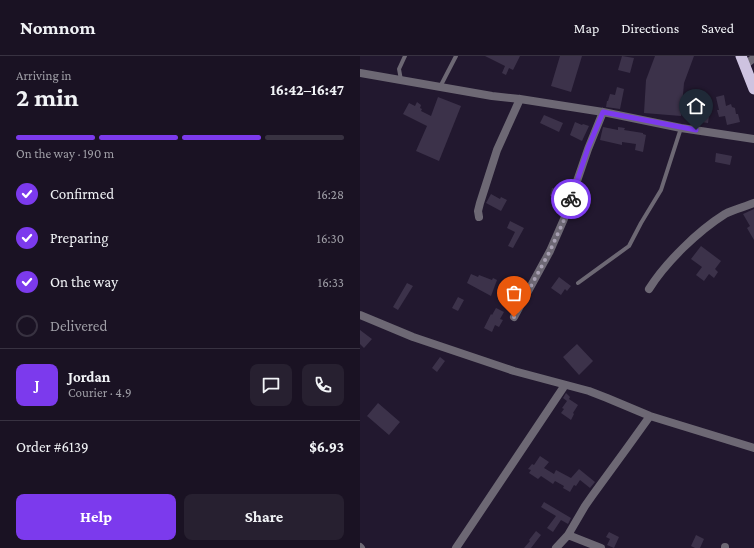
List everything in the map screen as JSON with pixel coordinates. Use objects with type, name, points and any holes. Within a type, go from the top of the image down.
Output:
[{"type":"highway","points":[[743,61],[754,89]]},
{"type":"street","points":[[743,61],[754,58]]},
{"type":"street","points":[[360,73],[492,96],[603,112],[681,128],[754,139]]},
{"type":"street","points":[[479,217],[478,211],[480,203],[497,150],[520,99]]},
{"type":"street","points":[[514,317],[550,251],[564,220],[588,148],[603,112]]},
{"type":"street","points":[[649,289],[668,264],[695,236],[727,214],[754,203]]},
{"type":"street","points":[[360,315],[413,337],[506,369],[589,392],[650,416],[754,448]]},
{"type":"street","points":[[456,548],[565,385]]},
{"type":"street","points":[[556,548],[568,535],[585,506],[650,416]]},
{"type":"street","points":[[568,535],[602,548]]},
{"type":"lane","points":[[401,80],[399,69],[405,56]]},
{"type":"lane","points":[[440,87],[456,56]]},
{"type":"lane","points":[[578,283],[629,246],[661,190],[681,128]]},
{"type":"building","points":[[485,56],[520,56],[513,70],[509,68],[506,75],[502,73],[505,66]]},
{"type":"building","points":[[560,56],[582,56],[571,92],[551,86]]},
{"type":"building","points":[[622,56],[634,58],[630,73],[618,70]]},
{"type":"building","points":[[655,56],[694,56],[684,83],[682,106],[695,105],[710,108],[708,123],[695,121],[696,111],[682,112],[681,116],[644,113],[646,80]]},
{"type":"building","points":[[617,87],[624,89],[620,109],[606,107],[610,94],[615,95]]},
{"type":"building","points":[[724,95],[726,106],[731,104],[732,107],[735,108],[740,122],[727,125],[725,116],[719,117],[716,97]]},
{"type":"building","points":[[438,97],[461,106],[439,161],[416,151],[427,126],[403,114],[409,103],[415,106],[417,102],[421,105],[421,111],[431,116]]},
{"type":"building","points":[[544,115],[563,123],[559,132],[540,123]]},
{"type":"building","points":[[575,122],[589,126],[582,141],[570,135]]},
{"type":"building","points":[[603,127],[618,130],[618,127],[625,128],[624,130],[643,133],[646,135],[643,152],[635,150],[636,144],[622,142],[622,145],[600,140]]},
{"type":"building","points":[[716,153],[732,156],[730,165],[715,162]]},
{"type":"building","points":[[552,188],[568,191],[565,198],[550,196]]},
{"type":"building","points":[[491,194],[500,199],[501,197],[507,200],[501,211],[486,203]]},
{"type":"building","points":[[754,209],[754,240],[747,228],[750,226],[743,214]]},
{"type":"building","points":[[510,221],[524,228],[513,248],[508,246],[515,232],[507,228]]},
{"type":"building","points":[[701,246],[721,261],[715,269],[718,272],[714,278],[709,274],[704,281],[696,275],[702,267],[691,259]]},
{"type":"building","points":[[471,274],[478,277],[479,275],[492,280],[493,278],[497,280],[491,296],[467,283]]},
{"type":"building","points":[[559,277],[571,286],[567,291],[565,289],[561,295],[551,288]]},
{"type":"building","points":[[407,283],[413,286],[398,310],[393,307]]},
{"type":"building","points":[[458,297],[464,300],[458,311],[452,308]]},
{"type":"building","points":[[496,308],[504,312],[500,319],[503,320],[499,327],[495,325],[492,332],[484,328],[491,314],[492,315]]},
{"type":"building","points":[[360,330],[372,339],[364,348],[360,344]]},
{"type":"building","points":[[577,344],[593,361],[579,375],[563,357]]},
{"type":"building","points":[[440,357],[445,361],[437,372],[432,368]]},
{"type":"building","points":[[566,393],[570,397],[569,399],[578,405],[571,420],[561,413],[564,409],[562,408],[567,401],[563,398]]},
{"type":"building","points":[[378,403],[400,422],[389,435],[367,416]]},
{"type":"building","points":[[540,456],[549,462],[544,468],[554,474],[556,470],[571,478],[579,469],[595,482],[590,488],[580,480],[576,486],[574,485],[570,492],[563,488],[564,486],[555,481],[553,484],[541,476],[538,479],[529,473],[531,470],[528,469],[532,464],[534,465]]},
{"type":"building","points":[[544,502],[571,518],[568,524],[561,520],[553,532],[547,528],[556,516],[541,507]]},
{"type":"building","points":[[536,531],[541,535],[531,548],[524,548],[530,541],[529,540]]},
{"type":"building","points":[[609,532],[619,537],[614,548],[607,545],[610,539],[606,537]]},
{"type":"building","points":[[696,535],[704,539],[700,548],[691,546]]},
{"type":"way so far","points":[[514,317],[550,251],[564,220],[571,199]]},
{"type":"route","points":[[571,199],[588,148],[603,112],[696,130]]}]
